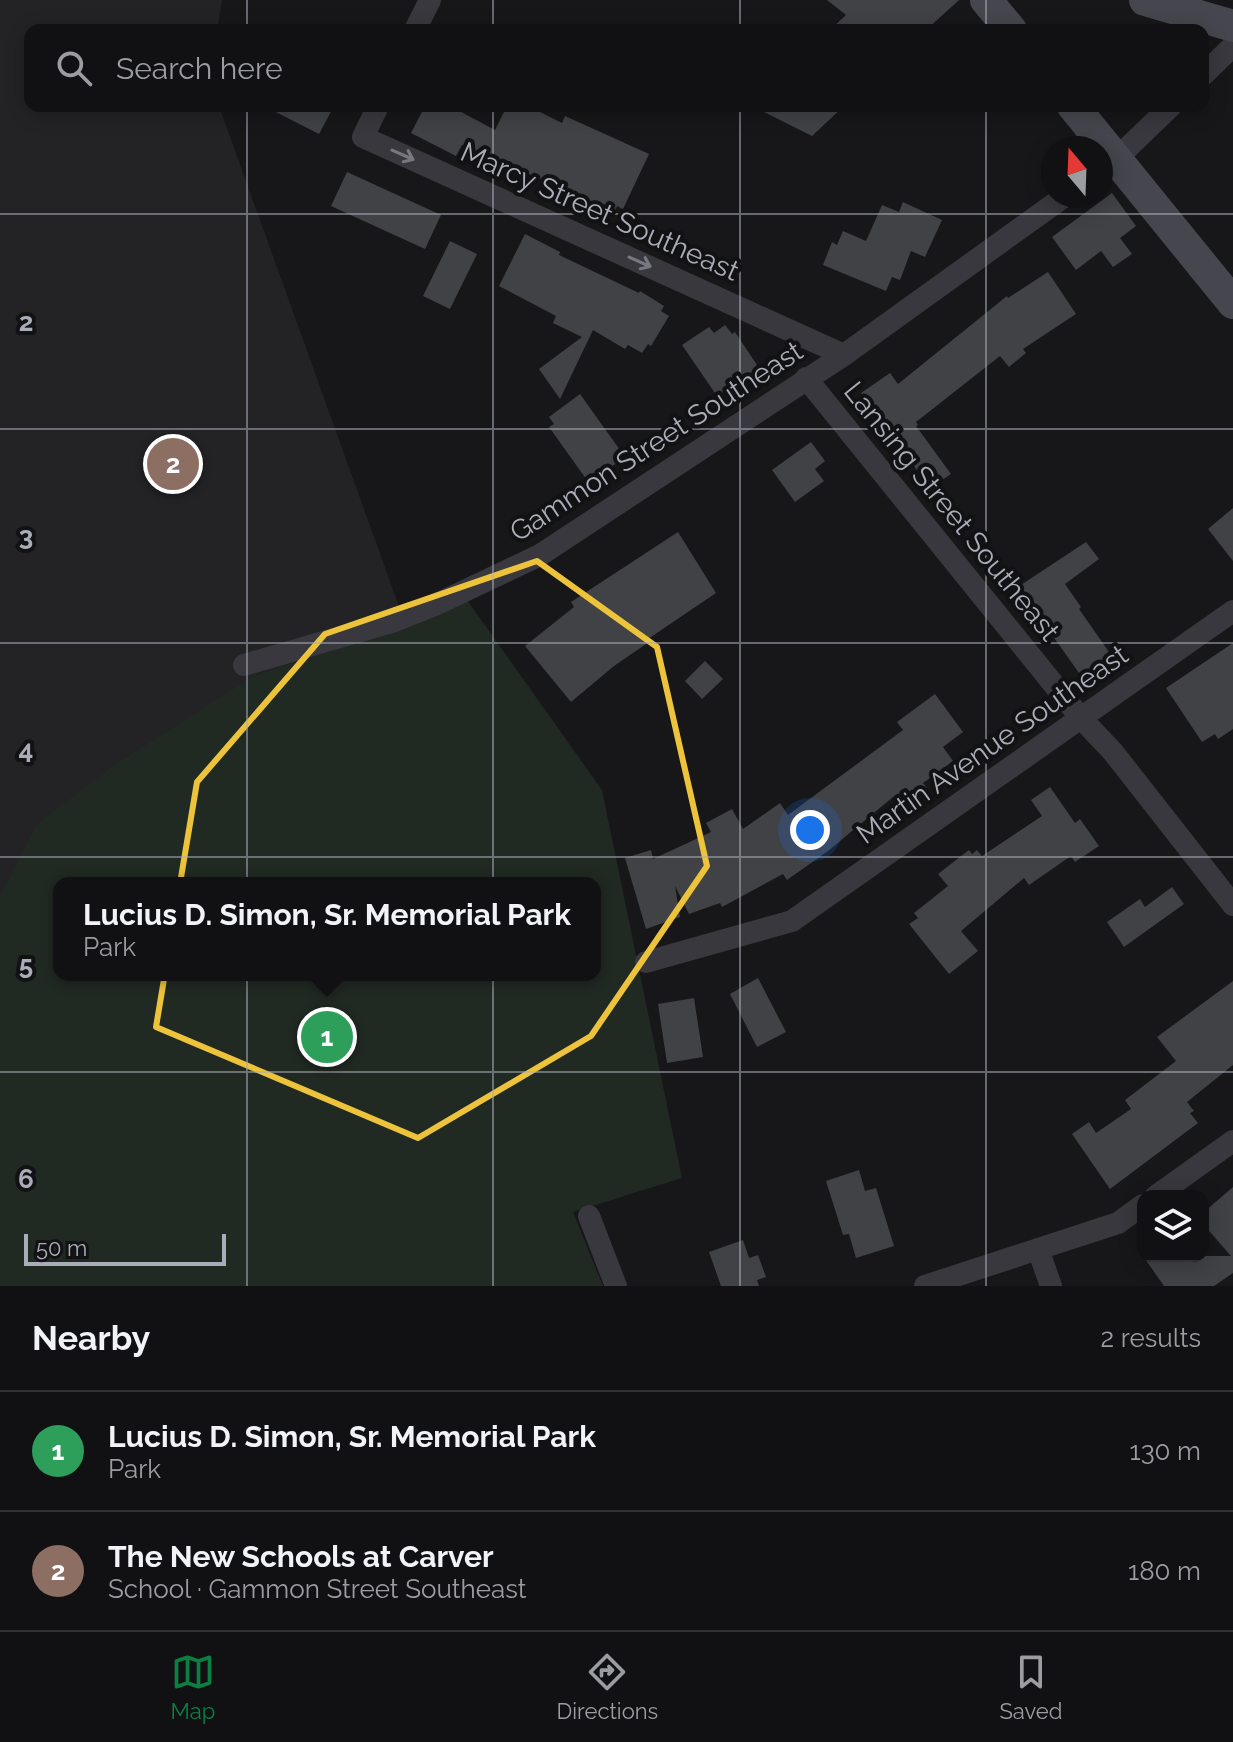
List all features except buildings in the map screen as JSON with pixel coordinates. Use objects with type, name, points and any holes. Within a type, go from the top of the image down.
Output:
[{"type":"main road","points":[[986,0],[1006,24]]},
{"type":"main road","points":[[1145,0],[1233,26]]},
{"type":"main road","points":[[1077,112],[1091,136]]},
{"type":"main road","points":[[1113,169],[1233,303]]},
{"type":"street","points":[[418,24],[430,0]]},
{"type":"street","points":[[1209,69],[1233,46]]},
{"type":"street","name":"Marcy Street Southeast","points":[[375,112],[363,137],[844,355]]},
{"type":"street","points":[[1113,161],[1165,112]]},
{"type":"street","name":"Gammon Street Southeast","points":[[244,665],[392,622],[540,555],[844,355],[1048,208]]},
{"type":"street","name":"Lansing Street Southeast","points":[[806,378],[1080,717],[1113,752],[1233,905]]},
{"type":"street","name":"Martin Avenue Southeast","points":[[646,962],[792,921],[1233,611]]},
{"type":"street","points":[[1164,1190],[1233,1141]]},
{"type":"street","points":[[925,1286],[1118,1223],[1137,1209]]},
{"type":"street","points":[[589,1216],[616,1286]]},
{"type":"street","points":[[1038,1249],[1051,1286]]},
{"type":"highlighted area","points":[[537,561],[657,647],[707,866],[591,1036],[418,1138],[156,1027],[197,782],[325,634]]},
{"type":"shaded area","points":[[0,0],[222,0],[218,24],[24,24],[24,112],[221,112],[406,626],[0,897]]},
{"type":"shaded area","points":[[467,600],[602,790],[682,1178],[573,1212],[603,1286],[0,1286],[0,897],[37,824],[116,764],[252,677],[406,626]]},
{"type":"place","name":"The New Schools at Carver","points":[[173,464]]},
{"type":"place","name":"Lucius D. Simon, Sr. Memorial Park","points":[[327,1037]]}]
